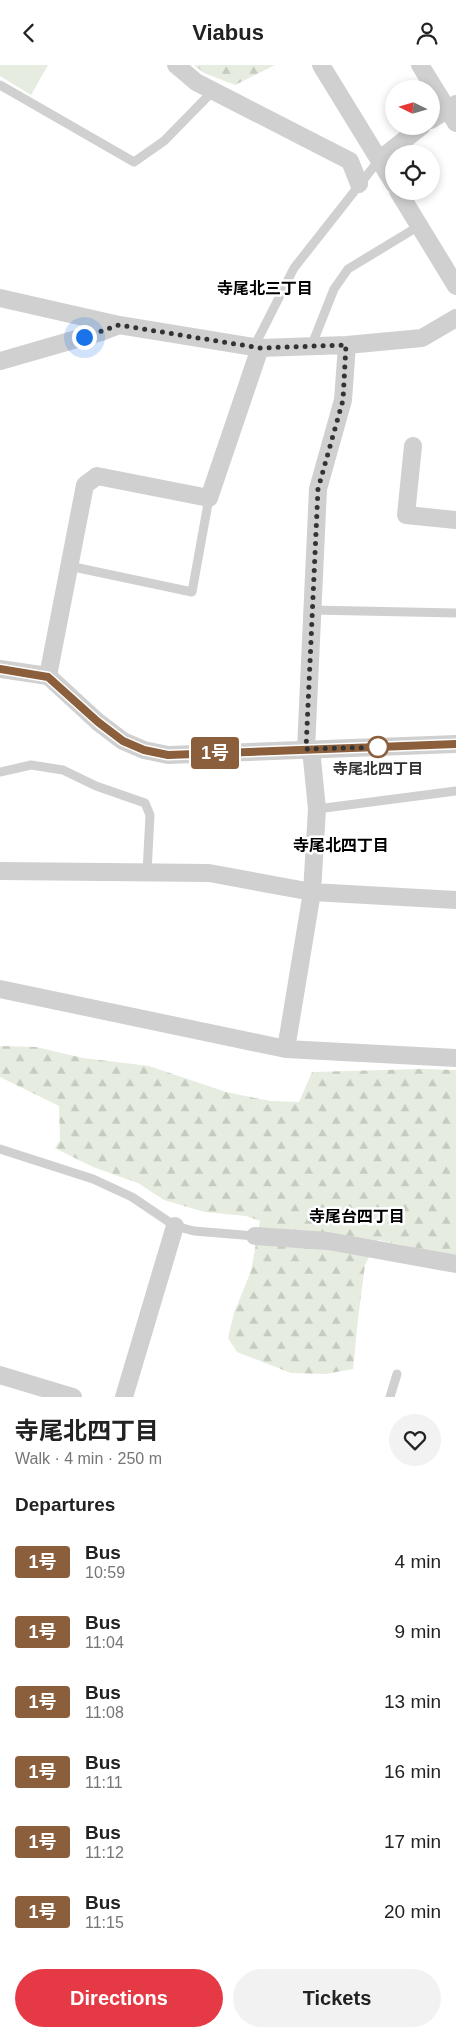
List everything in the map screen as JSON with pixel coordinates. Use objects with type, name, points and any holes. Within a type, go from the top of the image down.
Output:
[{"type":"street","points":[[176,65],[196,82],[350,161],[359,185]]},
{"type":"street","points":[[321,65],[385,170]]},
{"type":"street","points":[[420,65],[453,112],[440,117]]},
{"type":"street","points":[[379,160],[411,135]]},
{"type":"street","points":[[403,200],[456,287]]},
{"type":"street","points":[[0,298],[119,325],[257,348],[346,345],[422,338],[456,318]]},
{"type":"street","points":[[0,361],[119,325]]},
{"type":"street","points":[[286,1049],[312,892],[317,809],[309,749],[312,610],[318,489],[343,400],[346,345]]},
{"type":"street","points":[[48,677],[85,485],[97,476],[209,499],[257,348]]},
{"type":"street","points":[[413,446],[406,515],[456,520]]},
{"type":"street","points":[[0,669],[48,677],[98,722],[123,741],[144,750],[168,755],[456,744]]},
{"type":"street","points":[[0,871],[209,873],[312,892],[456,900]]},
{"type":"street","points":[[0,989],[286,1049],[456,1058]]},
{"type":"street","points":[[124,1397],[176,1226]]},
{"type":"street","points":[[255,1235],[328,1241],[456,1263]]},
{"type":"street","points":[[0,1375],[73,1397]]},
{"type":"lane","points":[[0,85],[134,162],[164,141],[213,91]]},
{"type":"lane","points":[[257,348],[294,268],[379,160]]},
{"type":"lane","points":[[311,347],[334,289],[348,269],[419,226]]},
{"type":"lane","points":[[69,566],[192,592],[209,499]]},
{"type":"lane","points":[[312,610],[456,613]]},
{"type":"lane","points":[[0,772],[31,765],[64,770],[96,786],[146,803],[150,815],[146,872]]},
{"type":"lane","points":[[317,809],[456,791]]},
{"type":"lane","points":[[0,1149],[93,1179],[132,1197],[176,1226],[194,1231],[255,1235]]},
{"type":"lane","points":[[390,1397],[397,1374]]},
{"type":"green space","points":[[0,65],[48,65],[31,95],[0,76]]},
{"type":"green space","points":[[194,65],[275,65],[235,85],[204,73]]},
{"type":"green space","points":[[0,1046],[36,1047],[83,1058],[149,1066],[226,1092],[270,1101],[299,1102],[312,1072],[456,1070],[456,1256],[378,1240],[365,1265],[353,1369],[325,1374],[291,1373],[237,1352],[228,1338],[234,1313],[251,1271],[260,1221],[246,1216],[205,1212],[164,1200],[138,1183],[93,1167],[55,1148],[60,1140],[59,1106],[0,1077]]},
{"type":"bus line","name":"1号","points":[[0,669],[48,677],[98,722],[123,741],[144,750],[168,755],[456,744]]},
{"type":"place","name":"寺尾北四丁目","points":[[378,747]]},
{"type":"district","name":"寺尾北三丁目","points":[[265,288]]},
{"type":"district","name":"寺尾北四丁目","points":[[341,845]]},
{"type":"district","name":"寺尾台四丁目","points":[[357,1216]]},
{"type":"route","points":[[84,337],[119,325],[260,348],[346,345],[343,400],[318,489],[306,749],[387,747],[378,747]]}]
